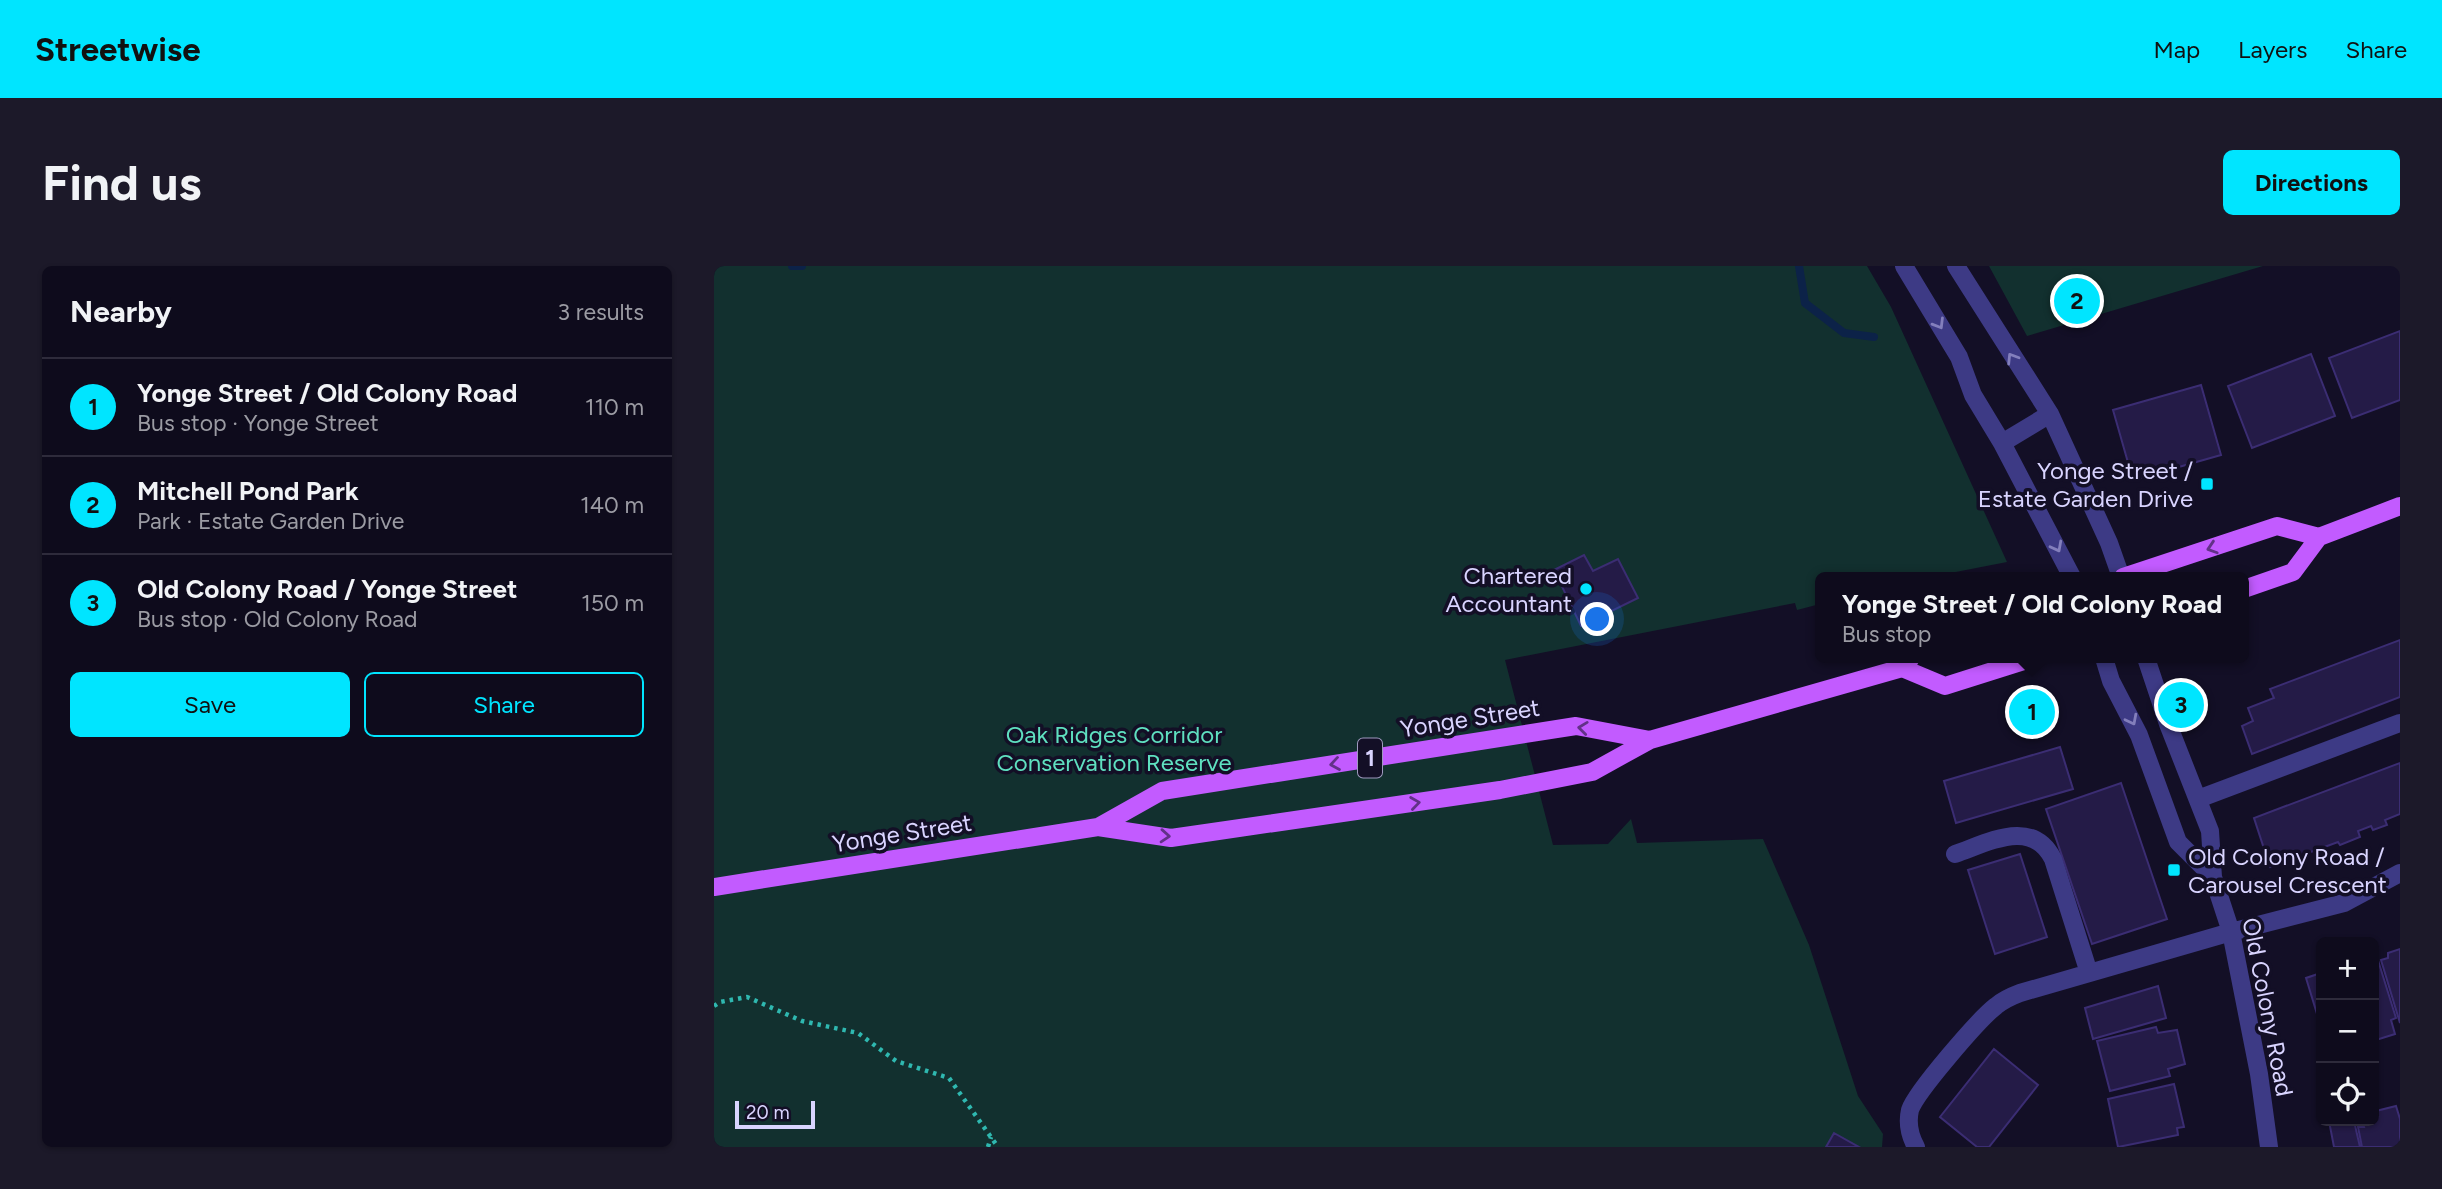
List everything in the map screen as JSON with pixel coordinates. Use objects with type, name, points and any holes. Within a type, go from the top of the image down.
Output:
[{"type":"main road","points":[[2249,587],[2293,572],[2319,537],[2400,506]]},
{"type":"main road","points":[[2137,572],[2277,526],[2319,537]]},
{"type":"main road","name":"Yonge Street","points":[[714,887],[1098,827],[1171,838],[1500,790],[1592,772],[1650,740],[1906,663],[1945,686],[2017,663]]},
{"type":"main road","name":"Yonge Street","points":[[1098,827],[1162,791],[1534,732],[1576,726],[1650,740]]},
{"type":"street","points":[[1904,266],[1959,357],[1973,395],[2002,443],[2069,572]]},
{"type":"street","points":[[1956,266],[2050,414],[2120,572]]},
{"type":"street","points":[[2002,443],[2050,414]]},
{"type":"street","name":"Old Colony Road","points":[[2106,663],[2111,681],[2139,735],[2178,842],[2213,877]]},
{"type":"street","name":"Old Colony Road","points":[[2149,663],[2168,724],[2210,831],[2213,877],[2231,932],[2259,1074],[2269,1147]]},
{"type":"street","points":[[2198,799],[2400,723]]},
{"type":"street","points":[[1955,854],[2013,835],[2029,837],[2044,845],[2054,862],[2089,973]]},
{"type":"street","points":[[1916,1147],[1909,1121],[1915,1098],[1989,1013],[2014,995],[2231,932],[2344,903],[2400,873]]},
{"type":"path","points":[[714,1006],[720,1002],[747,997],[802,1021],[858,1033],[897,1061],[949,1077],[998,1147]]},
{"type":"path","points":[[988,1147],[991,1137]]},
{"type":"green space","name":"Oak Ridges Corridor Conservation Reserve","points":[[714,266],[1867,266],[1891,307],[2007,562],[1956,572],[1815,572],[1815,605],[1797,610],[1795,603],[1505,660],[1553,845],[1608,844],[1631,819],[1637,843],[1763,839],[1809,945],[1858,1096],[1883,1134],[1882,1147],[714,1147]]},
{"type":"green space","points":[[1989,266],[2263,266],[2027,336]]},
{"type":"building","points":[[2400,331],[2400,400],[2352,418],[2329,358]]},
{"type":"building","points":[[2311,354],[2335,416],[2252,448],[2228,386]]},
{"type":"building","points":[[2201,385],[2221,455],[2133,480],[2113,410]]},
{"type":"building","points":[[1584,555],[1593,571],[1618,559],[1638,598],[1581,626],[1554,570]]},
{"type":"building","points":[[2400,640],[2400,697],[2252,754],[2242,726],[2253,721],[2248,708],[2274,698],[2270,689]]},
{"type":"building","points":[[2060,747],[2073,789],[1956,823],[1944,781]]},
{"type":"building","points":[[2400,763],[2400,814],[2385,820],[2387,825],[2373,830],[2371,826],[2358,831],[2360,837],[2340,845],[2338,842],[2270,867],[2254,818]]},
{"type":"building","points":[[2121,783],[2167,919],[2092,944],[2046,809]]},
{"type":"building","points":[[2020,854],[2047,937],[1995,954],[1968,870]]},
{"type":"building","points":[[2400,949],[2400,1023],[2381,960],[2388,958],[2388,953]]},
{"type":"building","points":[[2379,963],[2396,1018],[2391,1020],[2395,1034],[2379,1039]]},
{"type":"building","points":[[2316,975],[2316,1011],[2306,978]]},
{"type":"building","points":[[2158,986],[2166,1018],[2093,1039],[2085,1008]]},
{"type":"building","points":[[2156,1027],[2158,1033],[2177,1030],[2185,1064],[2168,1069],[2170,1076],[2110,1091],[2097,1041]]},
{"type":"building","points":[[1994,1049],[2038,1085],[1989,1147],[1977,1147],[1940,1117]]},
{"type":"building","points":[[2174,1084],[2184,1127],[2177,1128],[2178,1135],[2118,1147],[2108,1099]]},
{"type":"building","points":[[2396,1106],[2400,1119],[2400,1147],[2362,1147],[2358,1127],[2379,1126],[2379,1110]]},
{"type":"building","points":[[2330,1126],[2355,1126],[2360,1147],[2334,1147]]},
{"type":"building","points":[[1834,1133],[1859,1147],[1826,1147]]},
{"type":"waterway","points":[[792,266],[802,266]]},
{"type":"waterway","points":[[1799,266],[1805,303],[1844,333],[1874,337]]},
{"type":"place","name":"Mitchell Pond Park","points":[[2077,301]]},
{"type":"place","name":"Yonge Street / Estate Garden Drive","points":[[2207,484]]},
{"type":"place","name":"Chartered Accountant","points":[[1586,589]]},
{"type":"place","name":"Old Colony Road / Yonge Street","points":[[2181,705]]},
{"type":"place","name":"Yonge Street / Old Colony Road","points":[[2032,712]]},
{"type":"place","name":"Old Colony Road / Carousel Crescent","points":[[2174,870]]}]
